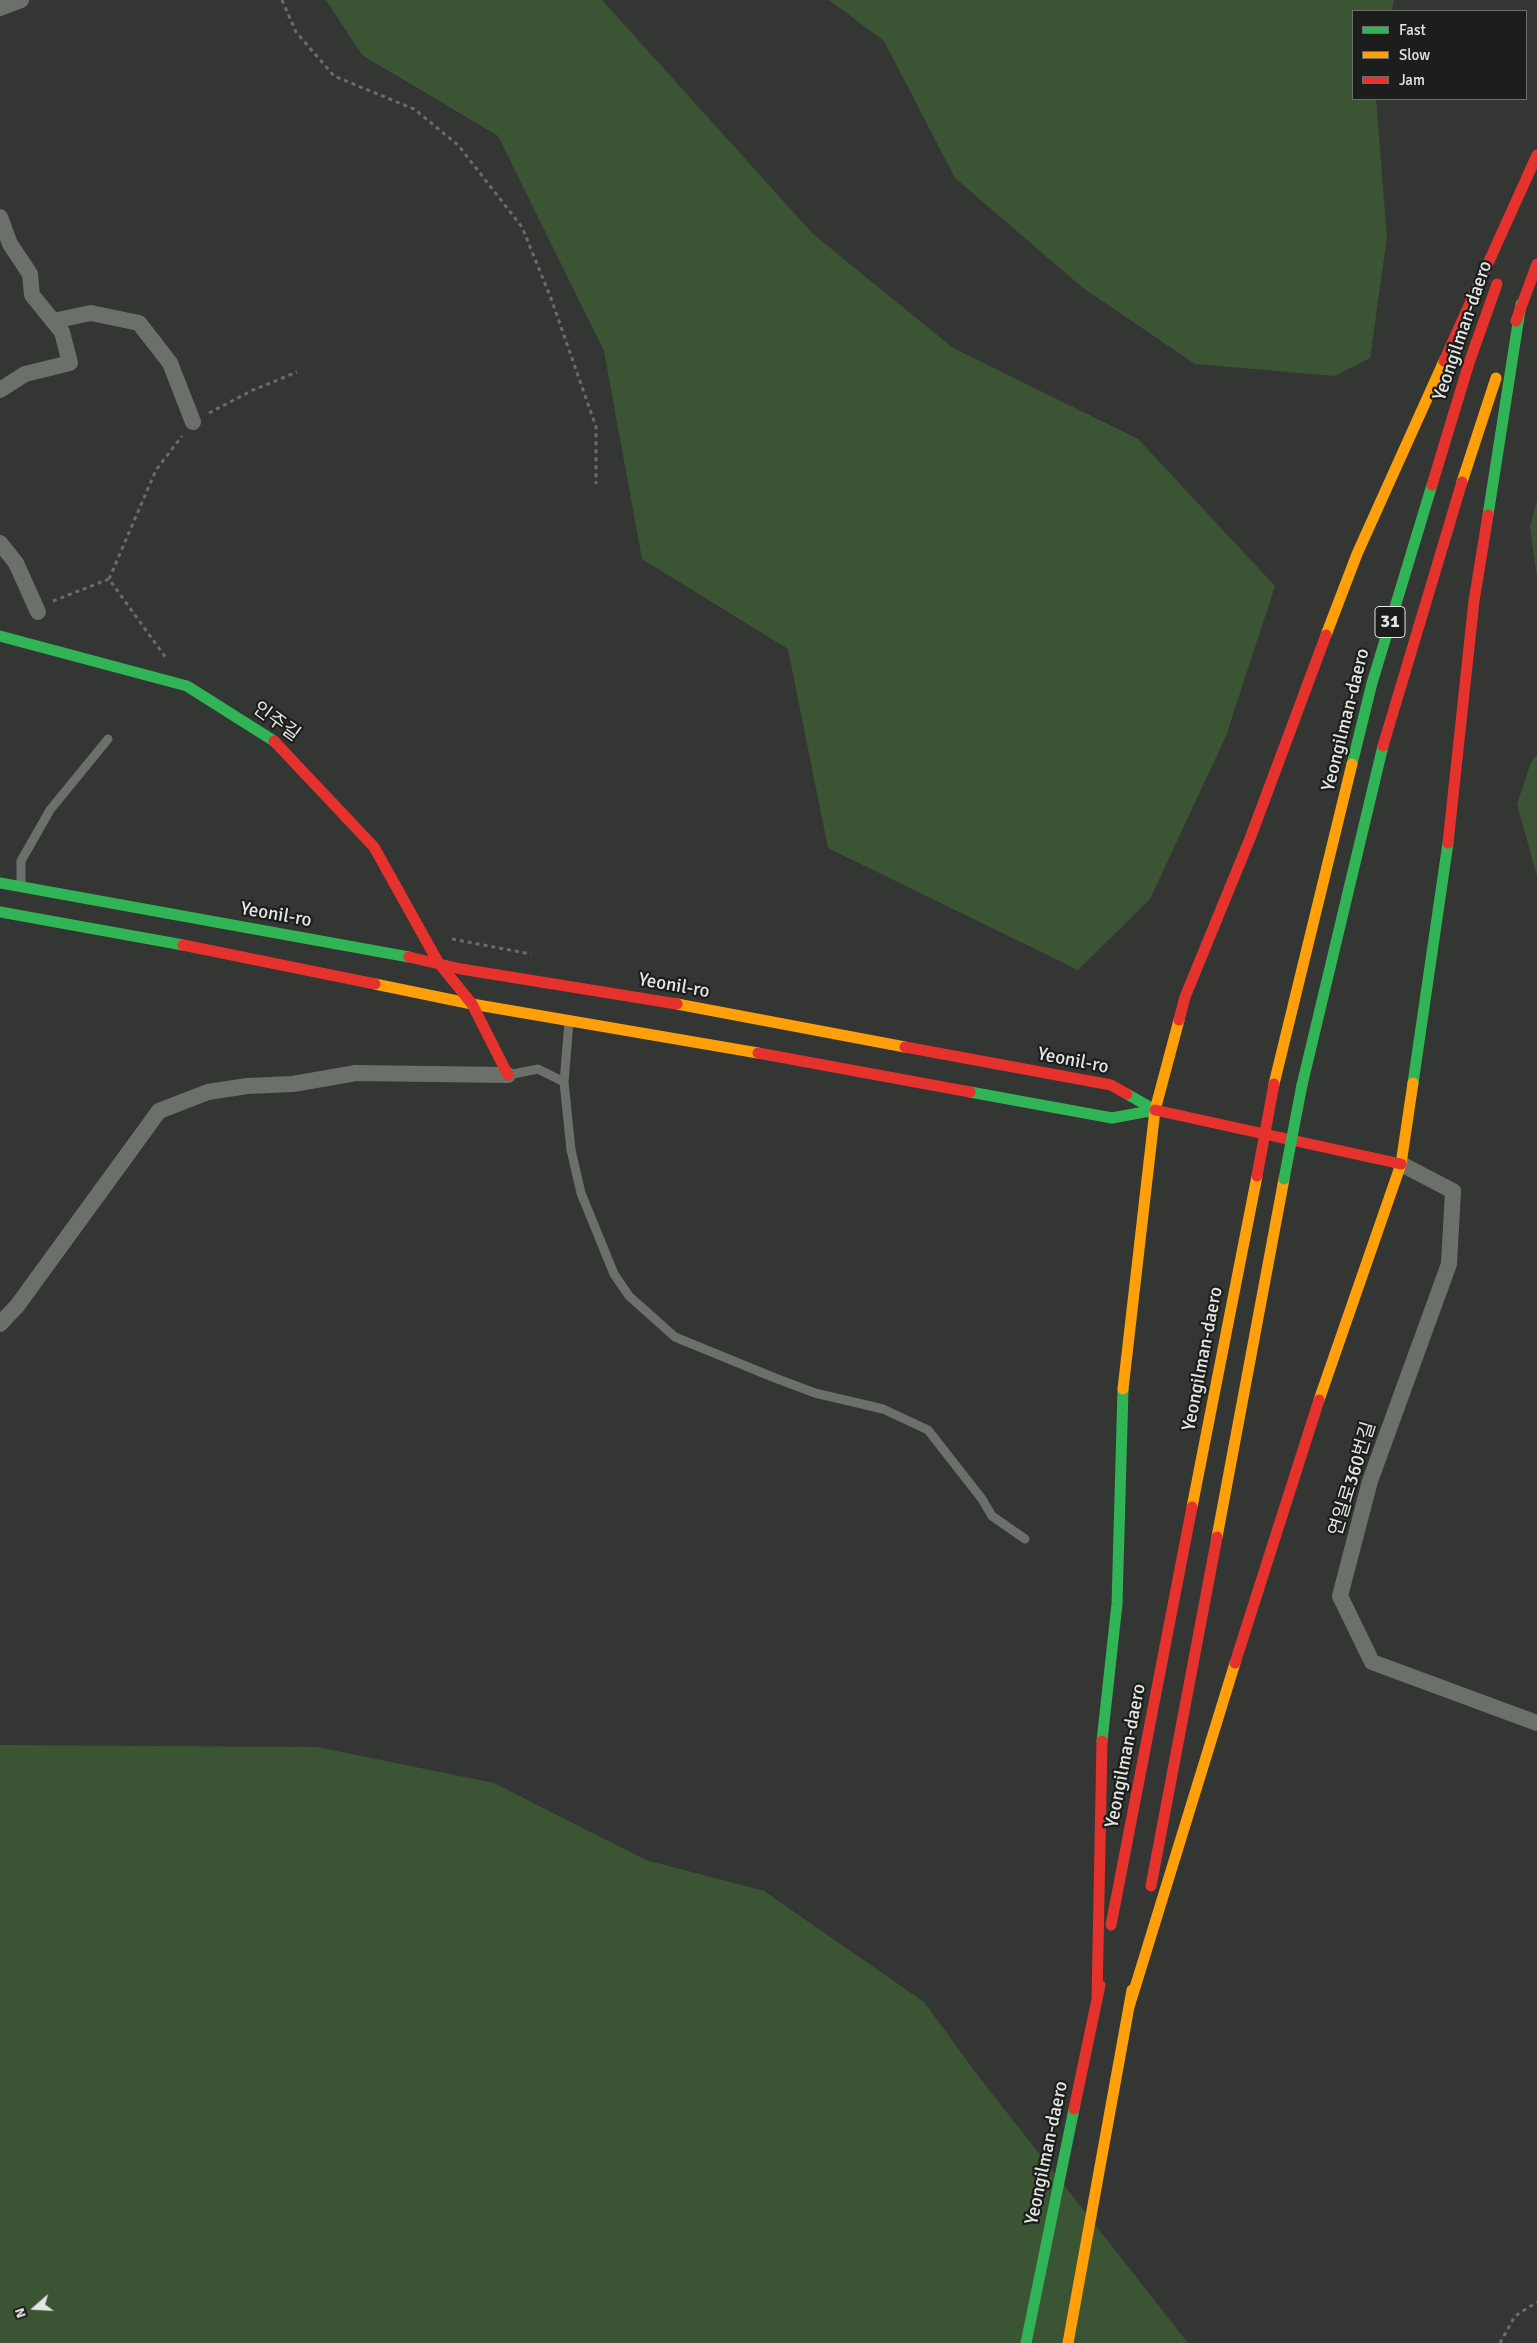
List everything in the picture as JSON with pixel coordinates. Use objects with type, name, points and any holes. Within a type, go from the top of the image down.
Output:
[{"type":"main road","points":[[1097,2001],[1102,1738],[1117,1604],[1123,1383],[1155,1110],[1185,997],[1251,836],[1357,554],[1537,155]]},
{"type":"main road","points":[[1514,234],[1537,170]]},
{"type":"main road","name":"31","points":[[1129,2007],[1302,1085],[1382,749],[1461,484],[1521,304],[1537,264]]},
{"type":"main road","name":"Yeongilman-daero","points":[[1026,2343],[1097,2001],[1274,1084],[1372,683],[1469,364],[1501,271]]},
{"type":"main road","points":[[1068,2343],[1129,2007],[1281,1514],[1401,1164],[1452,815],[1474,601],[1521,304]]},
{"type":"main road","name":"인주길","points":[[0,636],[187,686],[278,744],[374,847],[438,962],[472,1004],[508,1075]]},
{"type":"main road","name":"Yeonil-ro","points":[[0,883],[438,962],[461,969],[615,993],[1111,1085],[1155,1110]]},
{"type":"main road","points":[[0,912],[199,948],[472,1004],[569,1019],[1112,1118],[1155,1110],[1401,1164]]},
{"type":"street","points":[[0,8],[21,0]]},
{"type":"street","points":[[0,217],[10,244],[30,274],[32,295],[62,332],[70,363],[25,374],[0,390]]},
{"type":"street","points":[[53,321],[91,313],[139,323],[170,363],[193,422]]},
{"type":"street","points":[[0,543],[16,563],[38,612]]},
{"type":"street","points":[[0,1324],[17,1306],[159,1110],[208,1092],[248,1086],[293,1084],[356,1073],[508,1075]]},
{"type":"street","name":"연일로360번길","points":[[1401,1164],[1453,1191],[1449,1264],[1370,1481],[1340,1596],[1372,1662],[1537,1723]]},
{"type":"lane","points":[[21,886],[22,861],[50,810],[108,739]]},
{"type":"lane","points":[[569,1019],[564,1082],[571,1150],[581,1193],[614,1274],[629,1296],[675,1337],[774,1378],[816,1393],[883,1409],[928,1430],[982,1499],[992,1516],[1026,1539]]},
{"type":"lane","points":[[508,1075],[538,1069],[564,1082]]},
{"type":"path","points":[[282,0],[296,32],[334,76],[414,109],[458,145],[522,227],[552,301],[596,427],[596,484]]},
{"type":"path","points":[[38,612],[49,603],[109,580],[156,470],[193,422],[254,390],[297,372]]},
{"type":"path","points":[[109,580],[187,686]]},
{"type":"path","points":[[1500,2343],[1515,2316],[1537,2302]]},
{"type":"green space","points":[[326,0],[602,0],[813,234],[953,348],[1138,439],[1275,586],[1226,736],[1150,899],[1078,970],[828,848],[788,649],[642,559],[604,351],[498,136],[362,55]]},
{"type":"green space","points":[[829,0],[1394,0],[1392,10],[1352,10],[1352,100],[1376,100],[1387,238],[1370,358],[1335,376],[1195,364],[1083,288],[955,178],[884,41]]},
{"type":"green space","points":[[1537,500],[1537,577],[1530,527]]},
{"type":"green space","points":[[1537,755],[1537,876],[1517,804],[1531,762]]},
{"type":"green space","points":[[0,1745],[317,1747],[494,1783],[646,1860],[764,1891],[924,2002],[979,2077],[1188,2343],[0,2343]]},
{"type":"traffic: fast","points":[[1488,515],[1521,304]]},
{"type":"traffic: fast","points":[[1352,764],[1372,683],[1432,485]]},
{"type":"traffic: fast","points":[[0,636],[187,686],[274,741]]},
{"type":"traffic: fast","points":[[1302,1085],[1383,746]]},
{"type":"traffic: fast","points":[[1413,1083],[1448,843]]},
{"type":"traffic: fast","points":[[0,883],[409,957]]},
{"type":"traffic: fast","points":[[0,912],[183,945]]},
{"type":"traffic: fast","points":[[1284,1179],[1302,1085]]},
{"type":"traffic: fast","points":[[970,1092],[1112,1118],[1155,1110],[1127,1094]]},
{"type":"traffic: fast","points":[[1102,1741],[1117,1604],[1123,1389]]},
{"type":"traffic: fast","points":[[1026,2343],[1074,2109]]},
{"type":"traffic: slow","points":[[1326,635],[1357,554],[1444,361]]},
{"type":"traffic: slow","points":[[1462,482],[1496,378]]},
{"type":"traffic: slow","points":[[1274,1084],[1352,764]]},
{"type":"traffic: slow","points":[[375,984],[472,1004],[758,1053]]},
{"type":"traffic: slow","points":[[677,1004],[905,1047]]},
{"type":"traffic: slow","points":[[1123,1389],[1155,1110],[1179,1020]]},
{"type":"traffic: slow","points":[[1319,1400],[1401,1164],[1413,1083]]},
{"type":"traffic: slow","points":[[1192,1507],[1257,1176]]},
{"type":"traffic: slow","points":[[1217,1537],[1284,1179]]},
{"type":"traffic: slow","points":[[1129,2007],[1235,1663]]},
{"type":"traffic: slow","points":[[1068,2343],[1132,1990]]},
{"type":"traffic: jam","points":[[1444,361],[1537,155]]},
{"type":"traffic: jam","points":[[1516,321],[1537,264]]},
{"type":"traffic: jam","points":[[1432,485],[1469,363],[1497,284]]},
{"type":"traffic: jam","points":[[1383,746],[1462,482]]},
{"type":"traffic: jam","points":[[1448,843],[1474,601],[1488,515]]},
{"type":"traffic: jam","points":[[1179,1020],[1185,997],[1251,836],[1326,635]]},
{"type":"traffic: jam","points":[[274,741],[374,847],[438,962],[472,1004],[508,1075]]},
{"type":"traffic: jam","points":[[183,945],[375,984]]},
{"type":"traffic: jam","points":[[409,957],[461,969],[677,1004]]},
{"type":"traffic: jam","points":[[905,1047],[1111,1085],[1127,1094]]},
{"type":"traffic: jam","points":[[758,1053],[970,1092]]},
{"type":"traffic: jam","points":[[1257,1176],[1274,1084]]},
{"type":"traffic: jam","points":[[1155,1110],[1401,1164]]},
{"type":"traffic: jam","points":[[1235,1663],[1319,1400]]},
{"type":"traffic: jam","points":[[1111,1925],[1192,1507]]},
{"type":"traffic: jam","points":[[1151,1886],[1217,1537]]},
{"type":"traffic: jam","points":[[1097,2001],[1102,1741]]},
{"type":"traffic: jam","points":[[1074,2109],[1100,1985]]}]
